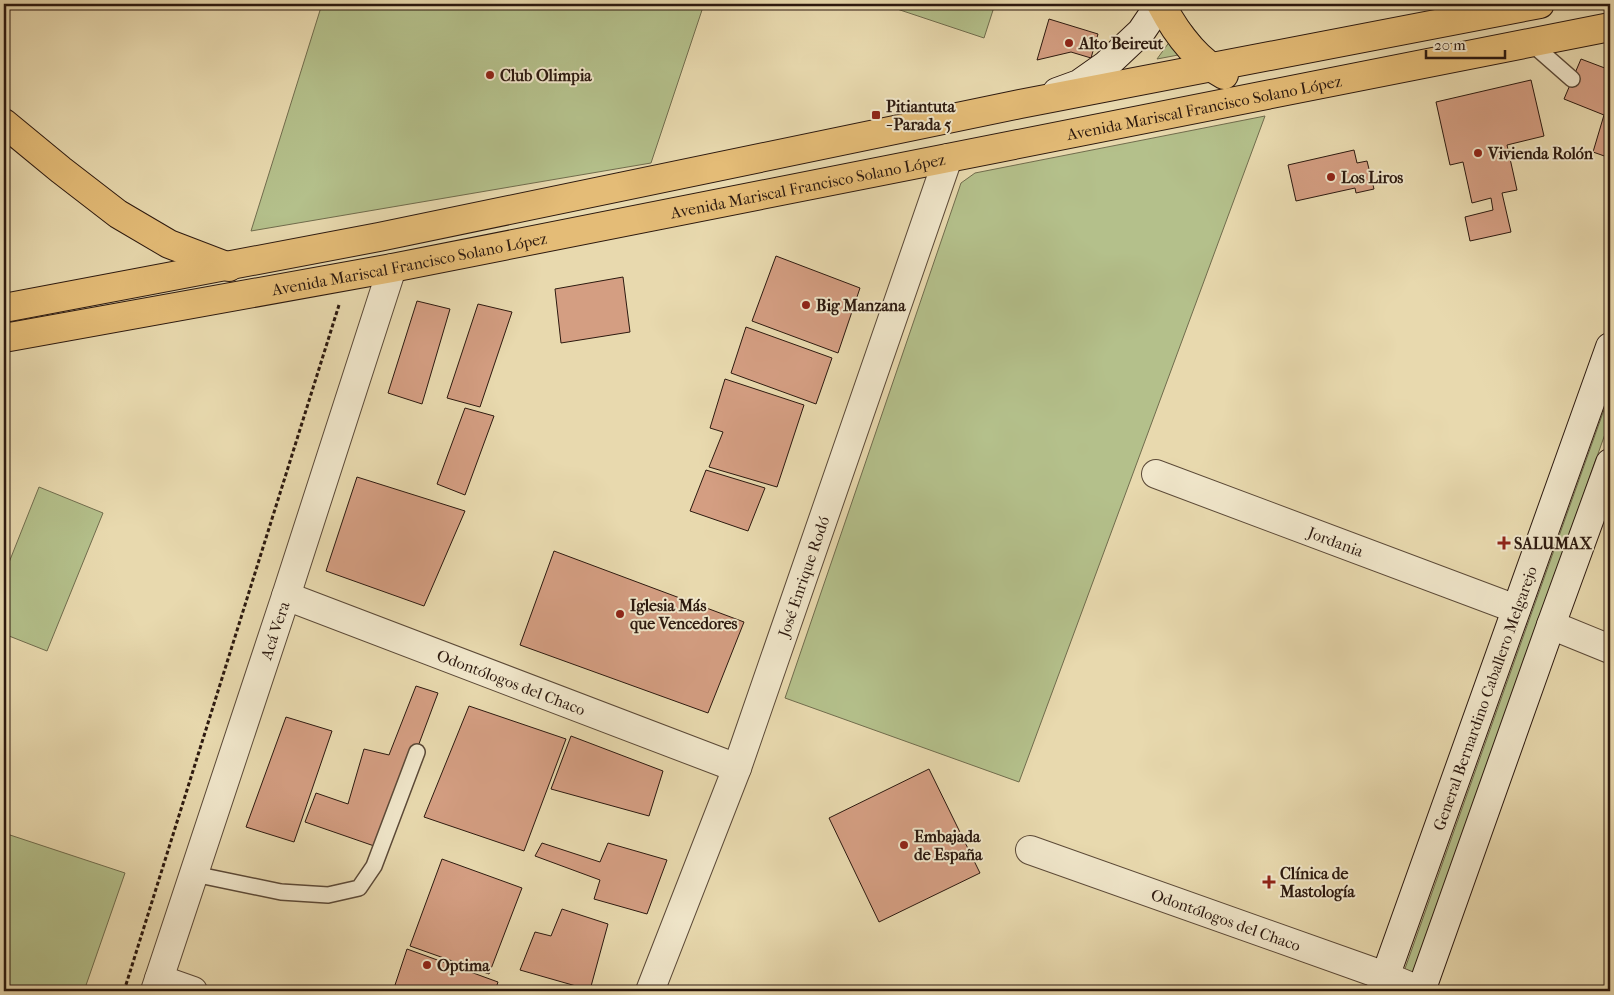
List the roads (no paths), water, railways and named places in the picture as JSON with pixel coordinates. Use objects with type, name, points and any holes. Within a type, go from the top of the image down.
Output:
[{"type":"main road","points":[[1161,4],[1169,19],[1186,42],[1210,68],[1265,96]]},
{"type":"main road","name":"Avenida Mariscal Francisco Solano López","points":[[4,308],[379,238],[1020,104],[1210,68],[1463,11],[1540,4]]},
{"type":"main road","name":"Avenida Mariscal Francisco Solano López","points":[[4,338],[392,268],[1610,27]]},
{"type":"main road","points":[[4,123],[118,214],[168,244],[229,267]]},
{"type":"street","points":[[1020,104],[1079,84],[1106,66],[1141,32],[1161,4]]},
{"type":"street","name":"José Enrique Rodó","points":[[650,991],[737,768],[948,158]]},
{"type":"street","name":"Acá Vera","points":[[157,985],[392,268]]},
{"type":"street","name":"General Bernardino Caballero Melgarejo","points":[[1382,984],[1610,347]]},
{"type":"street","points":[[1421,991],[1550,625],[1610,463]]},
{"type":"street","name":"Jordania","points":[[1156,474],[1516,609]]},
{"type":"street","name":"Odontólogos del Chaco","points":[[286,596],[737,768]]},
{"type":"street","points":[[1550,625],[1610,649]]},
{"type":"street","name":"Odontólogos del Chaco","points":[[1030,850],[1382,984],[1421,991]]},
{"type":"street","points":[[157,985],[193,991]]},
{"type":"lane","points":[[1531,43],[1572,79]]},
{"type":"lane","points":[[194,874],[280,892],[328,895],[359,888],[374,866],[417,752]]},
{"type":"place","name":"Alto Beireut","points":[[1069,43]]},
{"type":"place","name":"Club Olimpia","points":[[490,75]]},
{"type":"place","name":"Pitiantuta - Parada 5","points":[[876,115]]},
{"type":"place","name":"Vivienda Rolón","points":[[1478,153]]},
{"type":"place","name":"Los Liros","points":[[1331,177]]},
{"type":"place","name":"Big Manzana","points":[[806,305]]},
{"type":"place","name":"SALUMAX","points":[[1504,543]]},
{"type":"place","name":"Iglesia Más que Vencedores","points":[[620,614]]},
{"type":"place","name":"Embajada de España","points":[[904,845]]},
{"type":"place","name":"Clínica de Mastología","points":[[1269,882]]},
{"type":"place","name":"Optima","points":[[427,965]]}]
